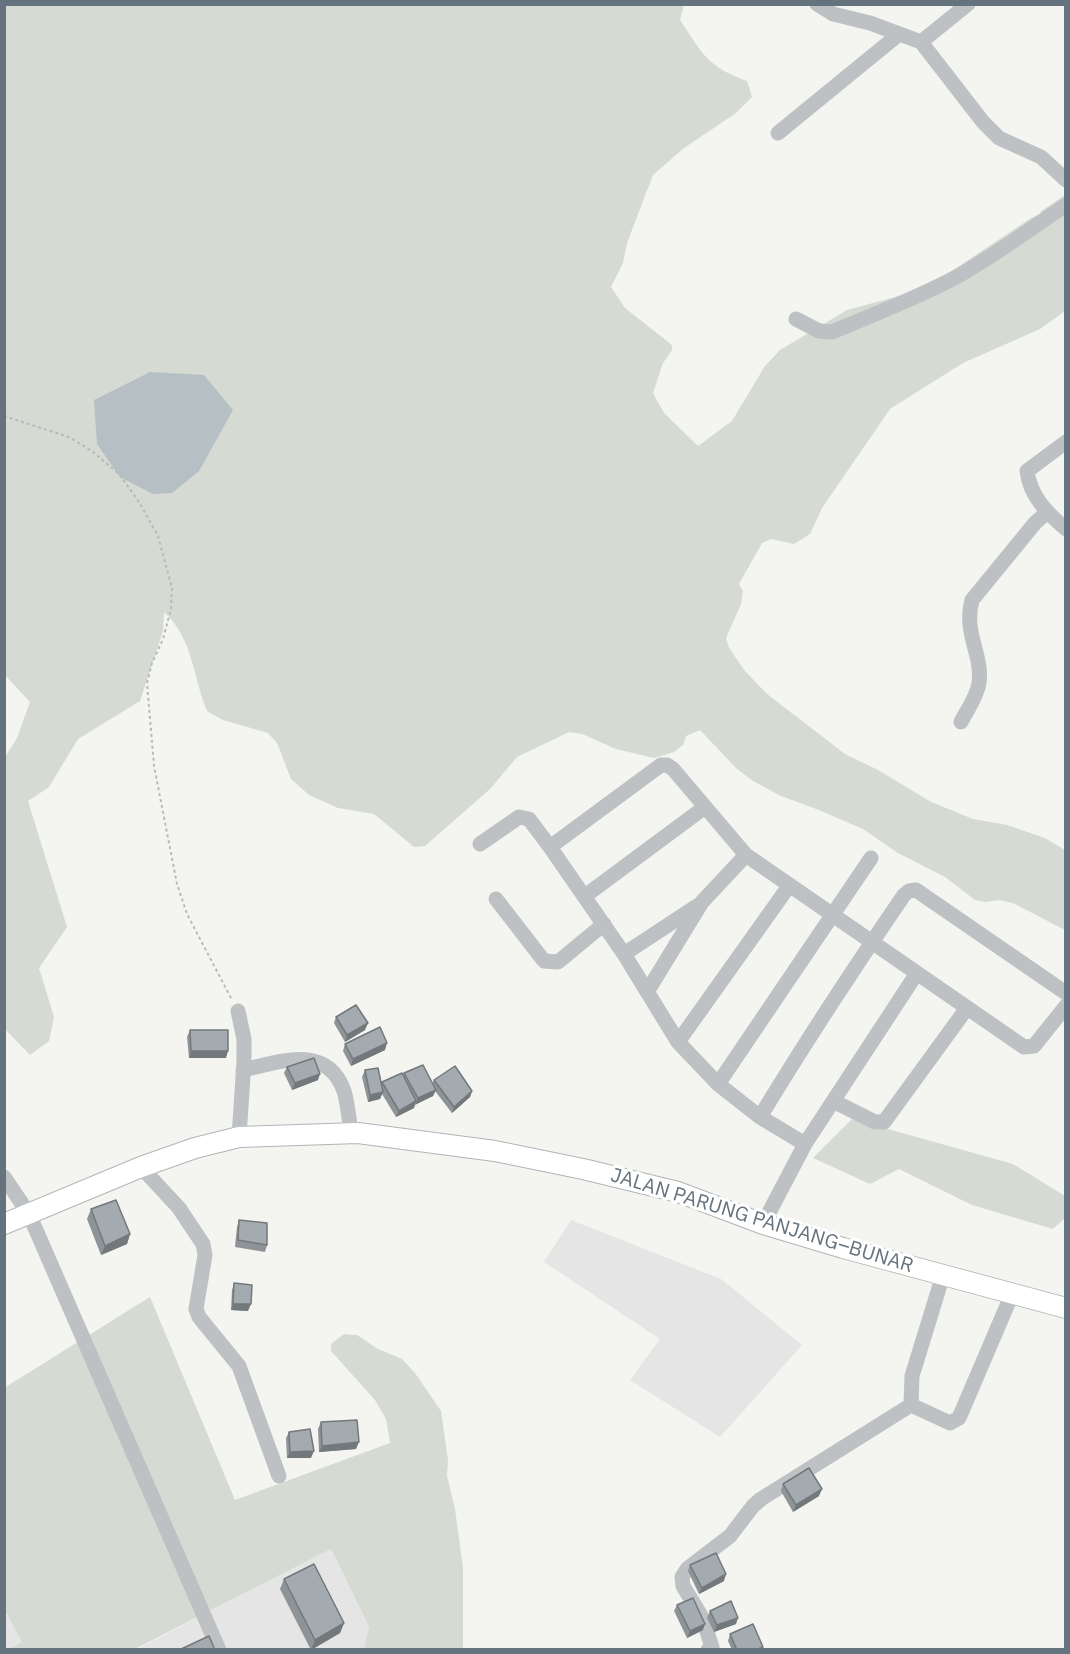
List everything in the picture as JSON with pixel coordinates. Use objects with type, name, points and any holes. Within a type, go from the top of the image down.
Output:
[{"type":"main road","name":"JALAN PARUNG PANJANG–BUNAR","points":[[4,1224],[141,1167],[195,1148],[239,1137],[351,1133],[448,1143],[583,1169],[678,1192],[763,1224],[843,1248],[1065,1308]]},
{"type":"street","points":[[817,4],[833,14],[870,23],[921,42],[983,122],[999,138],[1041,157],[1065,180]]},
{"type":"street","points":[[921,42],[968,4]]},
{"type":"street","points":[[778,134],[898,35]]},
{"type":"street","points":[[796,320],[819,331],[832,332],[957,276],[988,258],[1065,205]]},
{"type":"street","points":[[1065,442],[1027,471],[1029,484],[1047,513],[1065,529]]},
{"type":"street","points":[[961,722],[978,690],[980,681],[980,672],[969,629],[969,610],[972,600],[1035,524],[1047,513]]},
{"type":"street","points":[[550,847],[661,765],[667,765],[673,769],[746,855],[1024,1047],[1034,1046],[1065,1006]]},
{"type":"street","points":[[585,896],[705,807]]},
{"type":"street","points":[[480,844],[519,817],[529,819],[604,924],[678,1042],[718,1084],[760,1117],[805,1144]]},
{"type":"street","points":[[647,992],[702,902],[746,855]]},
{"type":"street","points":[[718,1084],[871,858]]},
{"type":"street","points":[[678,1042],[789,886]]},
{"type":"street","points":[[760,1117],[807,1039],[904,895],[909,891],[916,890],[1065,993]]},
{"type":"street","points":[[496,899],[544,962],[558,962],[604,924]]},
{"type":"street","points":[[624,954],[702,902]]},
{"type":"street","points":[[763,1224],[805,1144],[917,973]]},
{"type":"street","points":[[833,1101],[875,1122],[884,1122],[968,1008]]},
{"type":"street","points":[[238,1011],[244,1039],[239,1137]]},
{"type":"street","points":[[243,1070],[301,1058],[322,1063],[336,1076],[344,1092],[351,1133]]},
{"type":"street","points":[[141,1167],[179,1208],[203,1244],[204,1255],[196,1309],[199,1317],[239,1366],[279,1476]]},
{"type":"street","points":[[4,1177],[29,1214],[219,1650]]},
{"type":"street","points":[[911,1406],[912,1376],[944,1275]]},
{"type":"street","points":[[911,1406],[950,1423],[959,1418],[1012,1294]]},
{"type":"street","points":[[708,1650],[712,1647],[703,1618],[683,1586],[682,1577],[687,1569],[730,1536],[761,1499],[911,1406]]},
{"type":"path","points":[[4,416],[69,437],[92,451],[119,474],[140,502],[158,536],[172,588],[168,619],[147,683],[154,766],[177,884],[187,914],[238,1011]]},
{"type":"shaded area","points":[[4,5],[684,5],[680,20],[700,50],[722,70],[747,81],[752,97],[736,113],[684,148],[653,175],[627,243],[623,263],[611,287],[625,308],[672,345],[672,350],[663,363],[653,393],[664,413],[698,446],[732,421],[765,366],[780,350],[847,310],[910,293],[949,273],[1031,218],[1043,213],[1040,212],[1065,195],[1065,311],[1040,329],[963,363],[890,409],[822,508],[810,534],[794,544],[771,539],[762,543],[739,584],[743,591],[741,604],[726,638],[729,648],[745,671],[767,694],[845,754],[878,770],[931,802],[973,819],[1007,825],[1045,838],[1065,850],[1065,930],[1013,903],[999,900],[985,902],[975,900],[945,877],[898,853],[863,829],[781,796],[753,781],[736,768],[700,730],[686,736],[683,745],[674,752],[654,758],[616,749],[582,734],[569,732],[517,757],[490,789],[425,846],[414,847],[374,814],[338,808],[309,795],[291,779],[277,743],[268,733],[223,720],[207,711],[187,646],[174,622],[164,612],[163,631],[140,701],[78,739],[49,787],[28,801],[67,927],[39,968],[54,1017],[49,1041],[30,1055],[4,1028],[5,757],[17,738],[30,702],[4,674]]},
{"type":"shaded area","points":[[150,372],[204,375],[233,410],[199,471],[172,493],[153,494],[120,477],[97,444],[94,400]]},
{"type":"shaded area","points":[[852,1119],[1013,1164],[1065,1196],[1065,1218],[1053,1229],[972,1205],[899,1169],[870,1184],[813,1158]]},
{"type":"shaded area","points":[[571,1220],[721,1279],[802,1345],[720,1437],[630,1380],[660,1339],[544,1262]]},
{"type":"shaded area","points":[[150,1297],[235,1500],[390,1443],[386,1419],[375,1400],[331,1351],[331,1344],[344,1334],[357,1335],[378,1349],[402,1359],[415,1373],[441,1411],[448,1460],[447,1476],[455,1509],[463,1568],[463,1649],[364,1649],[369,1627],[331,1549],[135,1649],[9,1649],[22,1642],[5,1611],[4,1388]]},
{"type":"shaded area","points":[[331,1549],[369,1628],[364,1649],[135,1650]]},
{"type":"shaded area","points":[[4,1611],[23,1642],[9,1649],[5,1649]]},
{"type":"building","points":[[356,1005],[368,1023],[347,1035],[336,1017]]},
{"type":"building","points":[[380,1027],[387,1043],[353,1059],[345,1044]]},
{"type":"building","points":[[190,1030],[228,1030],[228,1051],[191,1051]]},
{"type":"building","points":[[314,1058],[320,1074],[295,1083],[287,1067]]},
{"type":"building","points":[[423,1065],[436,1090],[418,1098],[404,1073]]},
{"type":"building","points":[[455,1066],[472,1091],[454,1107],[434,1080]]},
{"type":"building","points":[[378,1068],[383,1092],[370,1095],[365,1070]]},
{"type":"building","points":[[402,1073],[416,1101],[399,1111],[382,1082]]},
{"type":"building","points":[[116,1200],[130,1234],[105,1246],[91,1209]]},
{"type":"building","points":[[239,1220],[267,1223],[267,1245],[238,1240]]},
{"type":"building","points":[[234,1283],[252,1285],[251,1304],[233,1304]]},
{"type":"building","points":[[357,1420],[359,1442],[322,1446],[321,1422]]},
{"type":"building","points":[[310,1429],[314,1451],[290,1452],[289,1432]]},
{"type":"building","points":[[809,1468],[822,1489],[796,1505],[783,1484]]},
{"type":"building","points":[[716,1553],[726,1574],[702,1588],[690,1565]]},
{"type":"building","points":[[314,1564],[344,1623],[315,1640],[284,1579]]},
{"type":"building","points":[[693,1598],[705,1624],[690,1631],[677,1605]]},
{"type":"building","points":[[731,1601],[738,1618],[717,1625],[710,1611]]},
{"type":"building","points":[[753,1624],[763,1647],[756,1650],[737,1650],[730,1634]]},
{"type":"building","points":[[209,1636],[215,1650],[179,1650]]}]
